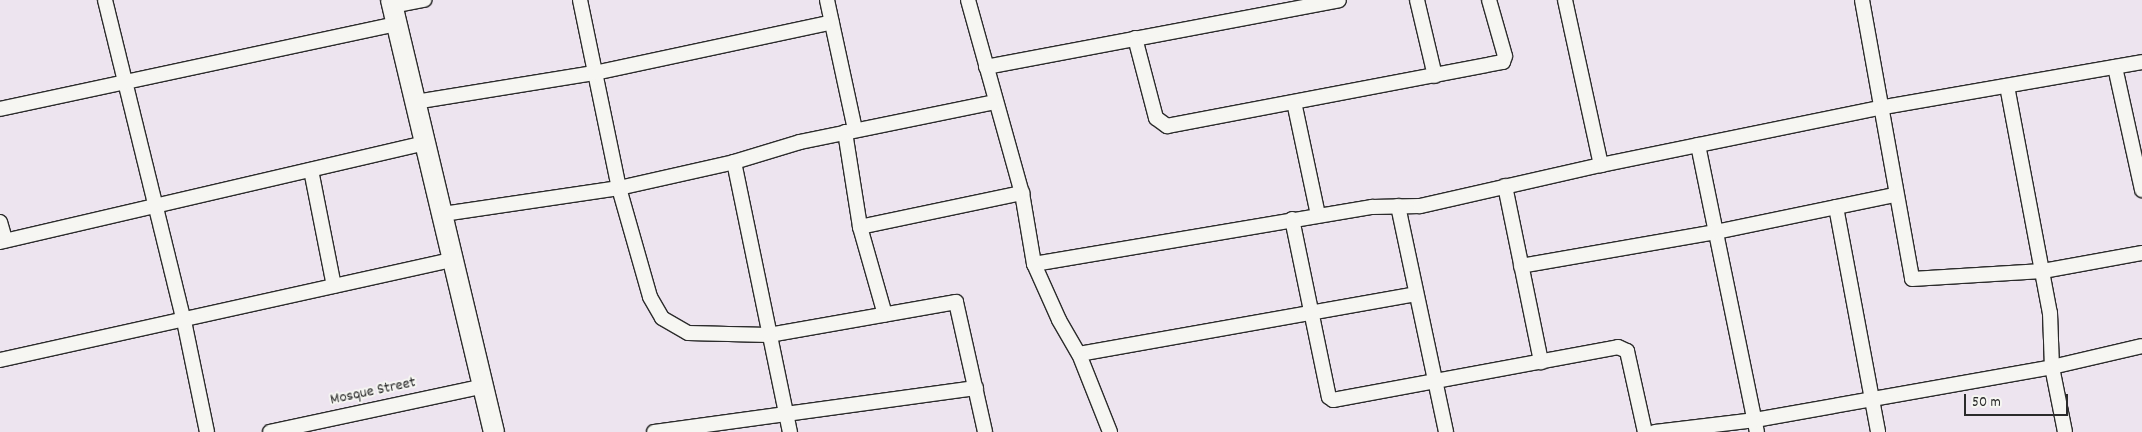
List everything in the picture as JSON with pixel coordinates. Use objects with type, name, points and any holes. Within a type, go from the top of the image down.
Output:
[{"type":"street","points":[[105,0],[123,81],[184,321],[207,432]]},
{"type":"street","points":[[0,109],[123,81],[393,10],[424,0]]},
{"type":"street","points":[[580,0],[619,188],[650,297],[662,318],[688,333],[769,335],[956,302],[985,432]]},
{"type":"street","points":[[827,0],[850,131],[860,227],[885,315]]},
{"type":"street","points":[[968,0],[1022,193],[1034,264],[1059,320],[1079,354],[1110,432]]},
{"type":"street","points":[[986,67],[1135,38],[1272,6],[1339,0]]},
{"type":"street","points":[[1417,0],[1435,76]]},
{"type":"street","points":[[1135,38],[1160,124],[1166,126],[1503,62],[1505,56],[1489,0]]},
{"type":"street","points":[[1566,0],[1601,164]]},
{"type":"street","points":[[1862,0],[1879,108],[1913,280],[2042,271],[2142,253]]},
{"type":"street","points":[[393,10],[494,432]]},
{"type":"street","points":[[415,102],[595,73],[832,22]]},
{"type":"street","points":[[1034,264],[1318,215],[1398,206],[1420,206],[1601,164],[1879,108],[2142,62]]},
{"type":"street","points":[[2115,67],[2138,161],[2142,190]]},
{"type":"street","points":[[2007,86],[2050,313],[2052,367],[2065,432]]},
{"type":"street","points":[[442,214],[619,188],[734,162],[850,131],[995,102]]},
{"type":"street","points":[[1294,102],[1318,215]]},
{"type":"street","points":[[0,222],[2,241],[156,207],[425,142]]},
{"type":"street","points":[[1698,145],[1756,426]]},
{"type":"street","points":[[734,162],[790,432]]},
{"type":"street","points":[[311,170],[334,286]]},
{"type":"street","points":[[1505,186],[1541,362]]},
{"type":"street","points":[[860,227],[1022,193]]},
{"type":"street","points":[[1521,266],[1716,232],[1895,194]]},
{"type":"street","points":[[1398,206],[1446,432]]},
{"type":"street","points":[[1836,207],[1878,432]]},
{"type":"street","points":[[1292,219],[1329,397],[1333,400],[1624,348],[1628,351],[1645,432]]},
{"type":"street","points":[[0,360],[184,321],[454,259]]},
{"type":"street","points":[[1079,354],[1416,294]]},
{"type":"street","points":[[1655,432],[1756,426],[1872,398],[2052,367],[2142,346]]},
{"type":"street","name":"Mosque Street","points":[[270,432],[484,386]]},
{"type":"street","points":[[654,432],[787,416],[976,388]]}]
